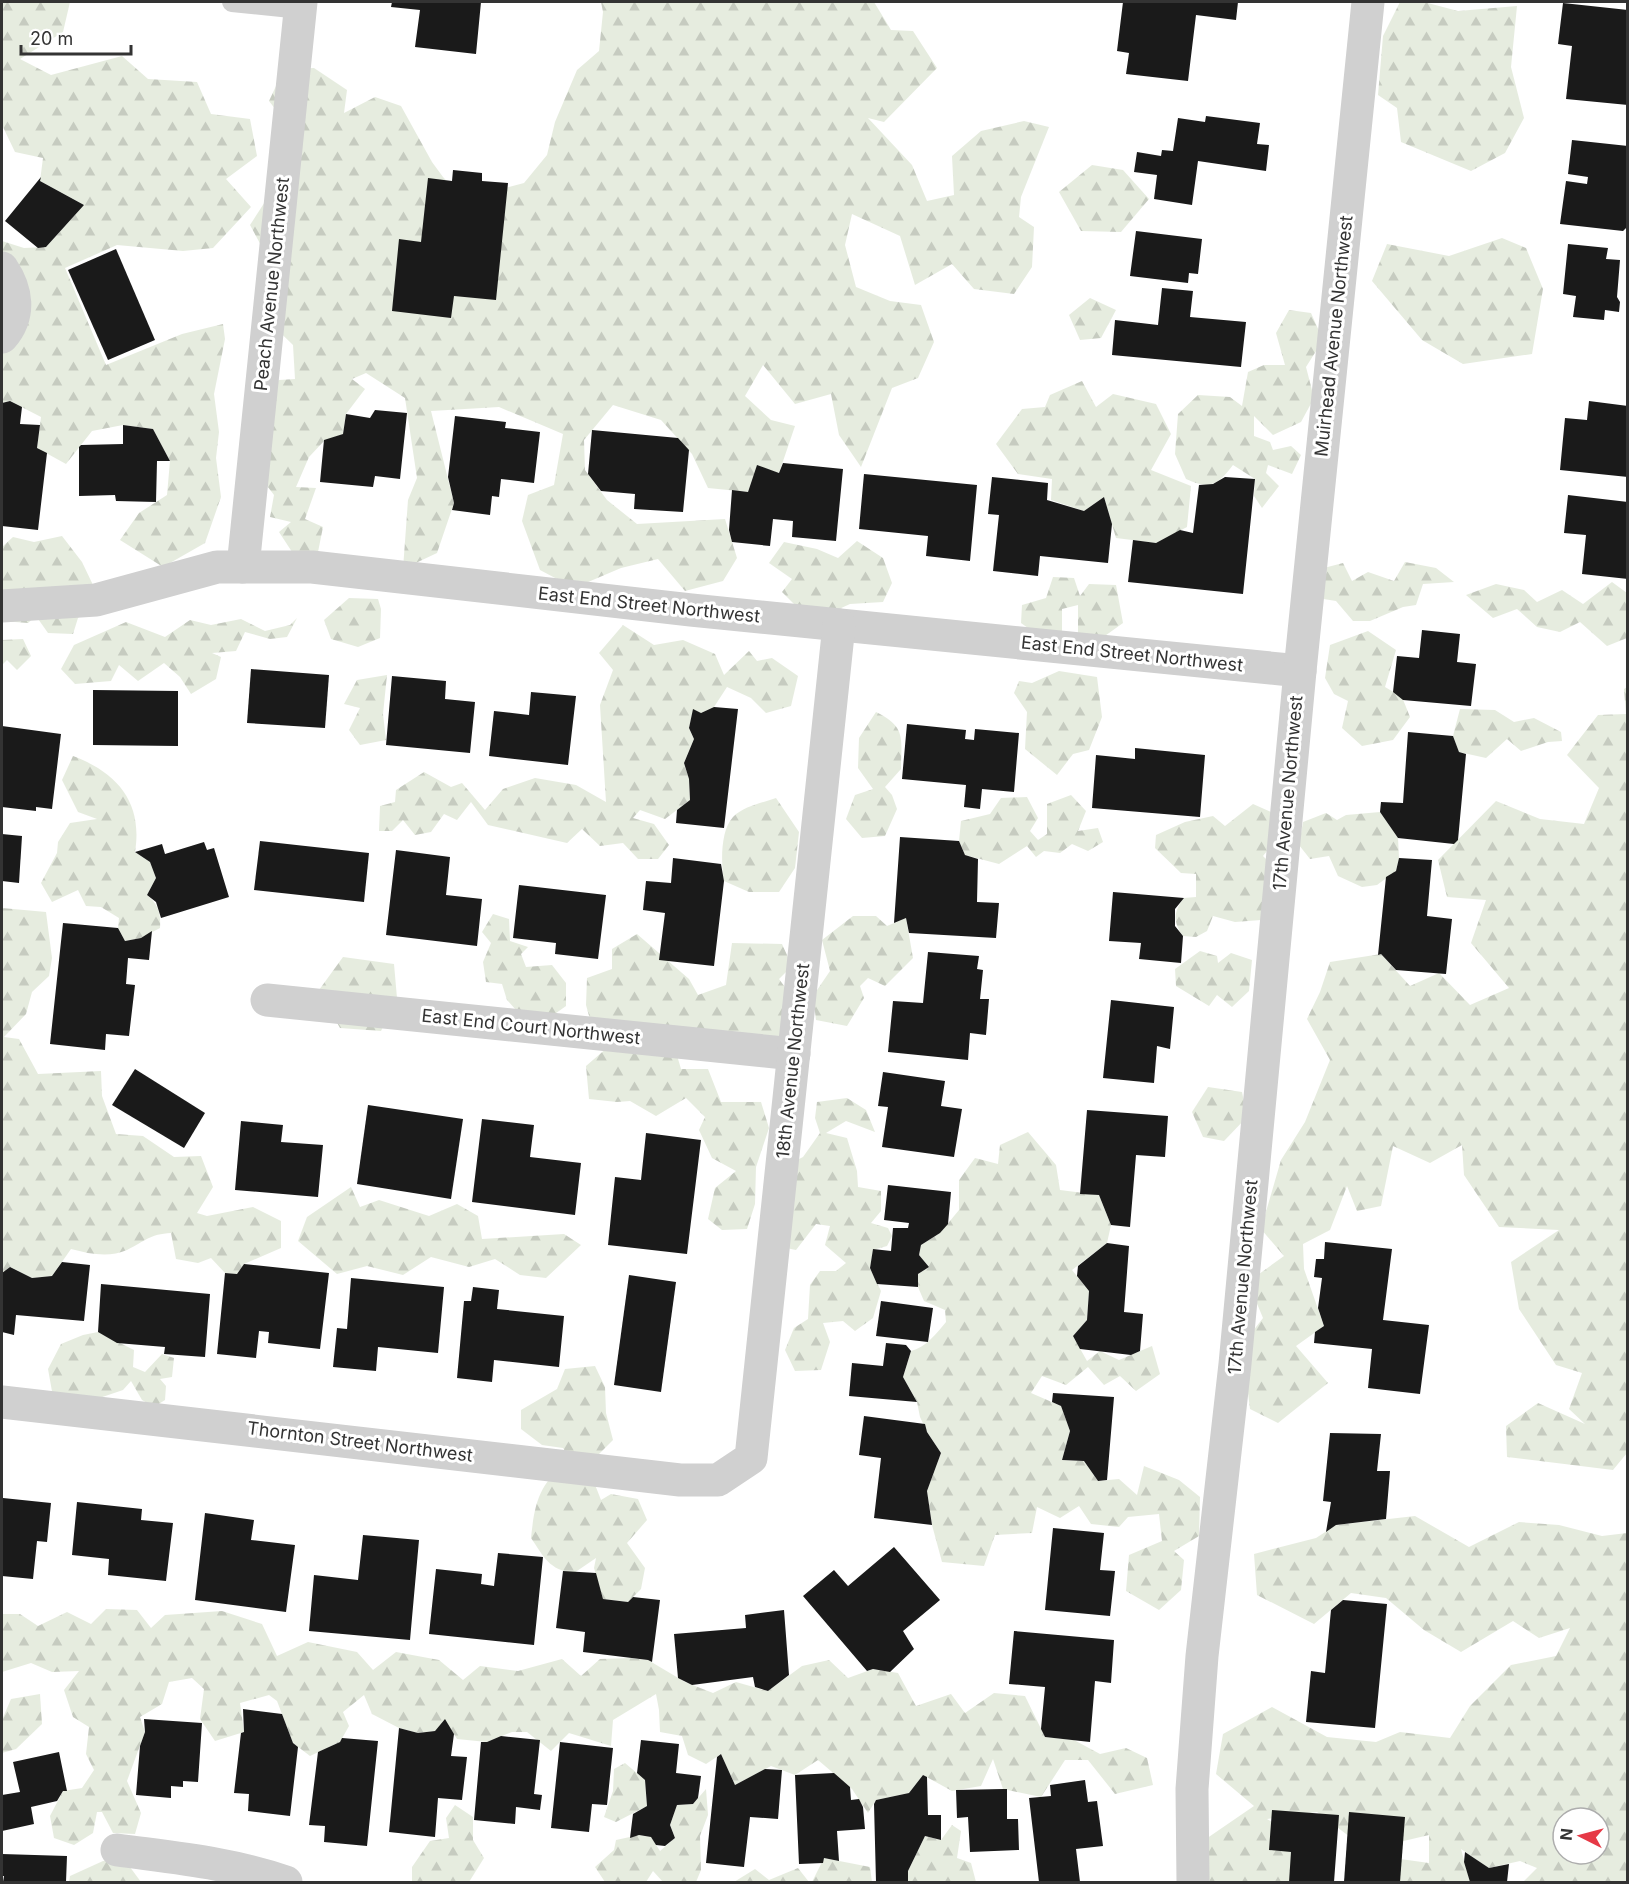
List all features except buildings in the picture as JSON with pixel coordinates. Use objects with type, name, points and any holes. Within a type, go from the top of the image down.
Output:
[{"type":"street","name":"Muirhead Avenue Northwest","points":[[1300,671],[1368,2]]},
{"type":"street","name":"Peach Avenue Northwest","points":[[243,567],[301,5]]},
{"type":"street","points":[[2,268],[11,282],[15,298],[14,315],[8,330],[2,337]]},
{"type":"street","name":"East End Street Northwest","points":[[2,606],[96,600],[217,567],[312,567],[691,610],[1300,671]]},
{"type":"street","name":"18th Avenue Northwest","points":[[718,1480],[750,1458],[839,625]]},
{"type":"street","name":"17th Avenue Northwest","points":[[1193,1882],[1192,1789],[1202,1656],[1236,1353],[1300,671]]},
{"type":"street","name":"East End Court Northwest","points":[[267,1000],[794,1054]]},
{"type":"street","name":"Thornton Street Northwest","points":[[2,1402],[680,1480],[718,1480]]},
{"type":"street","points":[[117,1850],[221,1864],[286,1882]]},
{"type":"lane","points":[[231,2],[301,5]]},
{"type":"green space","points":[[2,2],[70,2],[63,32],[20,59],[51,75],[122,56],[148,79],[197,82],[211,114],[250,119],[257,156],[226,179],[251,207],[213,248],[183,251],[117,245],[65,268],[106,365],[182,334],[223,324],[225,339],[214,394],[219,432],[216,458],[221,497],[205,543],[163,567],[120,540],[139,513],[167,495],[170,461],[153,429],[123,425],[92,431],[66,464],[37,448],[41,417],[10,401],[2,403],[2,241],[24,248],[46,247],[84,205],[40,181],[43,158],[15,152],[2,125]]},
{"type":"green space","points":[[601,2],[874,2],[891,30],[913,31],[937,68],[884,122],[868,118],[912,165],[927,201],[954,195],[952,156],[981,131],[1024,121],[1049,127],[1021,197],[1019,217],[1034,227],[1032,267],[1014,294],[974,289],[952,264],[915,285],[900,236],[852,214],[845,245],[856,287],[890,301],[921,305],[934,342],[918,378],[892,388],[861,467],[839,435],[831,394],[795,404],[763,365],[745,396],[771,420],[795,426],[779,473],[757,466],[748,492],[708,488],[692,454],[661,420],[613,405],[584,440],[585,470],[607,500],[637,524],[725,519],[737,558],[723,581],[685,591],[658,559],[621,568],[574,588],[540,570],[522,521],[528,495],[554,485],[563,434],[499,407],[431,411],[454,503],[437,553],[403,569],[408,500],[417,478],[405,398],[366,373],[352,379],[365,389],[346,414],[343,434],[324,441],[309,457],[296,487],[316,488],[305,519],[323,527],[318,552],[296,558],[279,532],[291,522],[270,517],[274,495],[258,474],[271,387],[279,380],[295,379],[293,345],[259,312],[282,284],[250,225],[272,191],[296,136],[269,101],[284,69],[314,68],[347,90],[344,113],[375,97],[401,106],[432,162],[465,201],[524,183],[547,155],[555,122],[577,70],[599,51],[603,12]]},
{"type":"green space","points":[[1400,2],[1424,2],[1458,11],[1517,6],[1511,67],[1524,118],[1505,153],[1471,171],[1401,142],[1397,108],[1378,95],[1383,36]]},
{"type":"green space","points":[[1092,165],[1123,170],[1149,199],[1121,232],[1081,231],[1059,192]]},
{"type":"green space","points":[[1502,238],[1526,248],[1543,289],[1532,354],[1463,364],[1422,340],[1372,281],[1387,244],[1449,256]]},
{"type":"green space","points":[[1090,298],[1116,310],[1101,338],[1080,340],[1069,315]]},
{"type":"green space","points":[[1289,310],[1311,313],[1323,340],[1306,367],[1314,398],[1301,422],[1273,435],[1254,416],[1254,436],[1270,442],[1273,450],[1291,446],[1301,455],[1292,474],[1268,465],[1266,473],[1279,486],[1262,508],[1254,496],[1255,479],[1233,465],[1223,477],[1213,484],[1201,484],[1186,479],[1175,454],[1178,414],[1198,395],[1230,397],[1242,406],[1248,372],[1264,365],[1285,365],[1276,333]]},
{"type":"green space","points":[[1082,381],[1096,407],[1113,394],[1156,404],[1171,434],[1151,470],[1191,486],[1187,527],[1156,543],[1116,538],[1104,497],[1084,511],[1051,500],[1052,479],[1018,474],[996,444],[1022,409],[1045,407],[1050,395]]},
{"type":"green space","points":[[62,536],[82,562],[93,585],[84,612],[78,618],[73,634],[48,633],[36,616],[28,623],[2,621],[2,547],[13,537],[34,542]]},
{"type":"green space","points":[[857,541],[883,558],[892,583],[883,602],[850,604],[826,615],[798,608],[782,592],[792,579],[769,563],[784,542],[817,549],[838,558]]},
{"type":"green space","points":[[1405,562],[1436,568],[1454,582],[1423,584],[1416,605],[1403,607],[1370,621],[1353,621],[1336,601],[1317,598],[1320,569],[1343,563],[1352,581],[1368,572],[1394,581]]},
{"type":"green space","points":[[1053,577],[1074,578],[1080,596],[1089,584],[1116,585],[1123,623],[1102,638],[1078,633],[1078,605],[1062,609],[1062,634],[1043,639],[1021,623],[1022,605],[1046,598]]},
{"type":"green space","points":[[1612,582],[1627,593],[1627,638],[1607,646],[1580,622],[1560,632],[1537,627],[1517,609],[1493,618],[1466,595],[1496,584],[1524,590],[1537,602],[1562,590],[1583,604]]},
{"type":"green space","points":[[349,598],[378,599],[381,609],[380,638],[358,647],[331,639],[324,620]]},
{"type":"green space","points":[[297,618],[287,637],[270,639],[245,632],[236,651],[212,653],[221,657],[216,679],[191,694],[180,677],[164,663],[138,681],[119,665],[111,681],[75,684],[61,669],[74,645],[126,622],[165,637],[190,620],[211,625],[241,619],[265,631],[290,625]]},
{"type":"green space","points":[[623,625],[654,645],[683,640],[715,654],[724,675],[749,651],[757,661],[772,658],[798,676],[791,706],[766,713],[751,698],[727,687],[714,707],[701,713],[693,710],[689,728],[694,739],[684,763],[689,779],[690,800],[665,819],[640,810],[633,818],[654,824],[669,845],[658,859],[638,859],[623,843],[600,846],[582,829],[567,843],[488,825],[471,802],[457,820],[444,814],[431,832],[415,835],[403,820],[392,831],[379,831],[380,806],[395,802],[396,790],[424,772],[451,787],[462,783],[485,810],[503,789],[535,778],[576,785],[606,802],[600,705],[613,670],[599,653]]},
{"type":"green space","points":[[1368,631],[1396,650],[1385,687],[1402,697],[1410,717],[1393,740],[1362,746],[1342,728],[1348,701],[1334,694],[1325,678],[1330,645]]},
{"type":"green space","points":[[23,639],[31,656],[17,670],[7,660],[2,665],[2,640]]},
{"type":"green space","points":[[1059,671],[1097,677],[1102,717],[1089,750],[1073,754],[1057,775],[1025,749],[1027,712],[1014,693],[1019,681],[1032,683]]},
{"type":"green space","points":[[387,675],[383,714],[386,740],[360,745],[349,730],[360,708],[344,704],[357,680]]},
{"type":"green space","points":[[1627,687],[1627,1453],[1613,1470],[1507,1457],[1506,1426],[1538,1403],[1585,1424],[1569,1409],[1582,1373],[1556,1365],[1519,1309],[1511,1262],[1559,1230],[1499,1227],[1464,1175],[1462,1145],[1430,1163],[1393,1146],[1381,1206],[1357,1211],[1347,1186],[1330,1230],[1303,1244],[1304,1269],[1324,1326],[1296,1346],[1328,1383],[1278,1423],[1250,1409],[1242,1345],[1263,1318],[1248,1282],[1284,1256],[1261,1229],[1281,1160],[1305,1122],[1330,1060],[1307,1019],[1320,992],[1330,962],[1381,954],[1410,986],[1439,973],[1470,1005],[1509,988],[1471,943],[1486,900],[1447,897],[1438,860],[1496,801],[1540,819],[1584,824],[1599,788],[1567,755],[1598,715],[1626,714],[1624,689]]},
{"type":"green space","points":[[1460,709],[1495,710],[1514,722],[1534,718],[1561,732],[1562,741],[1548,742],[1521,751],[1507,739],[1486,758],[1459,752],[1453,736]]},
{"type":"green space","points":[[876,712],[893,723],[900,735],[901,769],[885,787],[892,795],[897,809],[885,836],[862,838],[846,819],[855,795],[873,789],[858,768],[859,738]]},
{"type":"green space","points":[[73,756],[103,771],[115,781],[131,805],[135,819],[135,852],[150,862],[156,878],[147,895],[156,905],[160,918],[160,928],[141,938],[125,941],[118,928],[119,918],[101,907],[86,906],[78,890],[52,902],[41,883],[57,853],[58,842],[70,823],[97,819],[78,812],[62,780]]},
{"type":"green space","points":[[1071,795],[1086,811],[1078,831],[1098,828],[1103,842],[1088,851],[1072,844],[1060,853],[1044,851],[1036,857],[1027,846],[999,864],[965,855],[959,841],[961,821],[990,814],[1001,798],[1027,797],[1038,818],[1030,831],[1038,840],[1047,834],[1047,804]]},
{"type":"green space","points":[[776,798],[799,832],[795,868],[779,892],[749,892],[724,881],[722,848],[729,823],[742,810]]},
{"type":"green space","points":[[1253,804],[1271,812],[1271,846],[1263,856],[1270,863],[1261,920],[1235,922],[1213,916],[1207,931],[1196,937],[1183,936],[1177,926],[1176,912],[1184,898],[1196,897],[1196,874],[1181,873],[1155,848],[1156,835],[1185,822],[1213,816],[1225,826]]},
{"type":"green space","points":[[1380,812],[1398,838],[1399,858],[1396,871],[1377,885],[1362,887],[1338,876],[1329,856],[1310,859],[1299,845],[1303,822],[1326,813],[1337,820],[1346,815]]},
{"type":"green space","points":[[2,908],[46,912],[52,958],[49,976],[32,992],[26,1014],[4,1037],[19,1039],[38,1074],[101,1071],[102,1096],[116,1134],[143,1136],[174,1157],[201,1156],[213,1187],[197,1213],[207,1216],[253,1207],[281,1221],[281,1248],[244,1264],[237,1274],[225,1273],[211,1258],[198,1263],[176,1259],[171,1233],[153,1236],[127,1250],[113,1254],[92,1254],[71,1249],[52,1276],[32,1278],[10,1267],[2,1273]]},
{"type":"green space","points":[[493,914],[509,919],[510,941],[528,947],[521,954],[526,967],[552,965],[566,983],[566,1006],[545,1021],[524,1019],[507,1000],[502,984],[486,982],[483,962],[491,943],[482,932]]},
{"type":"green space","points":[[853,916],[876,916],[887,926],[906,918],[913,958],[885,986],[868,978],[860,986],[864,998],[847,1026],[816,1020],[813,996],[830,971],[822,940]]},
{"type":"green space","points":[[637,934],[689,979],[698,995],[726,985],[732,943],[782,944],[792,966],[779,979],[793,998],[783,1041],[676,1052],[681,1069],[708,1069],[721,1102],[761,1102],[769,1128],[756,1167],[755,1204],[747,1229],[722,1230],[708,1219],[715,1188],[736,1171],[712,1158],[699,1130],[705,1117],[686,1098],[656,1116],[630,1101],[589,1099],[586,1066],[615,1041],[593,1030],[586,1005],[587,978],[612,969],[612,949]]},
{"type":"green space","points":[[1200,951],[1217,956],[1218,963],[1231,953],[1252,960],[1249,991],[1232,1007],[1217,995],[1209,1006],[1176,986],[1175,969]]},
{"type":"green space","points":[[343,957],[394,964],[397,998],[381,1031],[340,1028],[319,990]]},
{"type":"green space","points":[[1208,1087],[1242,1092],[1247,1117],[1224,1141],[1203,1137],[1192,1112]]},
{"type":"green space","points":[[847,1098],[866,1110],[875,1132],[846,1121],[826,1133],[847,1138],[857,1171],[858,1187],[881,1191],[881,1211],[871,1223],[888,1228],[892,1236],[887,1246],[873,1250],[870,1268],[881,1291],[873,1318],[855,1331],[843,1321],[823,1323],[830,1342],[821,1370],[795,1371],[785,1350],[794,1328],[808,1319],[810,1285],[820,1271],[836,1271],[846,1263],[825,1245],[830,1226],[816,1224],[796,1250],[781,1247],[773,1172],[803,1157],[820,1133],[815,1118],[817,1102]]},
{"type":"green space","points":[[1028,1132],[1056,1165],[1060,1190],[1099,1195],[1111,1225],[1107,1243],[1072,1270],[1089,1291],[1087,1320],[1073,1336],[1087,1361],[1100,1351],[1119,1360],[1152,1346],[1160,1374],[1136,1391],[1120,1376],[1104,1385],[1088,1367],[1066,1385],[1042,1376],[1031,1393],[1061,1406],[1070,1431],[1062,1460],[1084,1461],[1098,1481],[1119,1479],[1137,1495],[1144,1466],[1179,1480],[1200,1497],[1199,1536],[1174,1551],[1184,1560],[1181,1590],[1159,1610],[1126,1591],[1129,1555],[1162,1541],[1159,1514],[1128,1517],[1119,1527],[1091,1524],[1079,1506],[1060,1518],[1037,1507],[1032,1533],[995,1535],[984,1566],[942,1562],[932,1525],[927,1491],[941,1453],[927,1432],[920,1417],[917,1402],[903,1377],[911,1351],[926,1343],[946,1322],[945,1310],[924,1301],[918,1287],[918,1274],[929,1267],[919,1255],[921,1245],[940,1233],[959,1210],[959,1180],[975,1158],[998,1164],[1000,1145]]},
{"type":"green space","points":[[351,1187],[360,1207],[379,1200],[429,1216],[457,1204],[478,1216],[482,1239],[564,1234],[581,1245],[546,1278],[520,1275],[495,1259],[469,1267],[431,1257],[403,1275],[367,1266],[337,1274],[298,1241],[307,1217]]},
{"type":"green space","points":[[98,1332],[134,1350],[133,1367],[145,1372],[162,1354],[174,1358],[172,1377],[160,1379],[166,1386],[165,1400],[154,1407],[142,1400],[131,1381],[123,1390],[76,1406],[53,1397],[48,1369],[61,1344]]},
{"type":"green space","points":[[595,1366],[605,1387],[606,1413],[613,1440],[596,1457],[592,1477],[601,1500],[611,1494],[638,1499],[647,1520],[627,1543],[645,1568],[641,1589],[628,1602],[603,1599],[594,1568],[596,1558],[574,1573],[559,1569],[548,1562],[531,1538],[537,1502],[541,1493],[552,1476],[570,1458],[563,1448],[542,1445],[521,1429],[521,1410],[557,1389],[565,1369]]},
{"type":"green space","points":[[1415,1516],[1469,1547],[1519,1522],[1559,1525],[1602,1536],[1627,1533],[1627,1882],[1523,1882],[1537,1868],[1520,1861],[1489,1868],[1461,1849],[1470,1882],[1385,1882],[1386,1857],[1429,1863],[1429,1835],[1391,1844],[1354,1840],[1317,1812],[1267,1819],[1303,1840],[1297,1876],[1306,1882],[1206,1882],[1200,1843],[1254,1806],[1216,1774],[1223,1734],[1272,1707],[1327,1737],[1376,1742],[1400,1732],[1450,1738],[1470,1706],[1511,1665],[1556,1656],[1570,1628],[1539,1638],[1513,1621],[1461,1652],[1424,1630],[1386,1598],[1351,1593],[1314,1624],[1257,1595],[1254,1554],[1316,1538],[1336,1525]]},
{"type":"green space","points":[[106,1609],[137,1610],[151,1628],[165,1615],[222,1611],[262,1624],[277,1656],[308,1642],[357,1652],[373,1670],[396,1652],[439,1660],[463,1680],[480,1666],[518,1671],[562,1659],[581,1676],[600,1659],[630,1658],[648,1660],[685,1682],[713,1693],[736,1682],[768,1691],[802,1666],[829,1660],[848,1678],[873,1669],[898,1673],[916,1706],[951,1694],[965,1713],[994,1693],[1025,1696],[1045,1737],[1074,1740],[1100,1754],[1126,1748],[1147,1758],[1153,1785],[1115,1794],[1088,1760],[1065,1760],[1041,1797],[1003,1789],[993,1759],[981,1786],[952,1791],[923,1775],[909,1793],[876,1800],[868,1813],[852,1789],[818,1760],[795,1775],[771,1766],[735,1785],[721,1754],[706,1764],[688,1755],[682,1736],[660,1732],[656,1694],[613,1720],[611,1746],[569,1733],[551,1751],[527,1732],[512,1732],[487,1742],[457,1739],[445,1720],[435,1731],[418,1733],[399,1728],[372,1714],[364,1695],[343,1712],[349,1726],[340,1742],[310,1756],[293,1743],[277,1701],[269,1695],[240,1703],[244,1732],[215,1741],[200,1719],[204,1689],[192,1678],[169,1682],[162,1704],[140,1717],[145,1732],[127,1781],[141,1813],[135,1834],[113,1833],[102,1812],[97,1812],[93,1833],[74,1845],[54,1838],[50,1816],[63,1791],[82,1788],[94,1770],[86,1754],[89,1727],[73,1717],[64,1690],[79,1671],[52,1672],[31,1663],[2,1672],[2,1614],[20,1614],[38,1626],[67,1612],[91,1624]]},
{"type":"green space","points":[[40,1694],[42,1724],[16,1749],[2,1753],[2,1720],[11,1699]]},
{"type":"green space","points":[[625,1763],[645,1780],[647,1806],[616,1822],[604,1817],[613,1791],[614,1769]]},
{"type":"green space","points":[[706,1789],[708,1815],[700,1836],[701,1870],[696,1882],[663,1882],[653,1871],[646,1882],[605,1882],[595,1867],[614,1850],[616,1840],[639,1835],[651,1837],[660,1851],[675,1838],[670,1825],[677,1805],[693,1804]]},
{"type":"green space","points":[[455,1805],[473,1817],[473,1840],[484,1858],[469,1882],[412,1882],[412,1867],[430,1841],[449,1838],[446,1818]]},
{"type":"green space","points":[[952,1825],[961,1831],[957,1858],[971,1863],[976,1882],[908,1882],[908,1871],[925,1836],[941,1840]]},
{"type":"green space","points":[[824,1858],[870,1867],[872,1882],[812,1882]]},
{"type":"green space","points":[[124,1859],[141,1882],[69,1882],[70,1876],[103,1861]]},
{"type":"green space","points":[[798,1868],[809,1882],[734,1882],[755,1869],[769,1880]]}]
